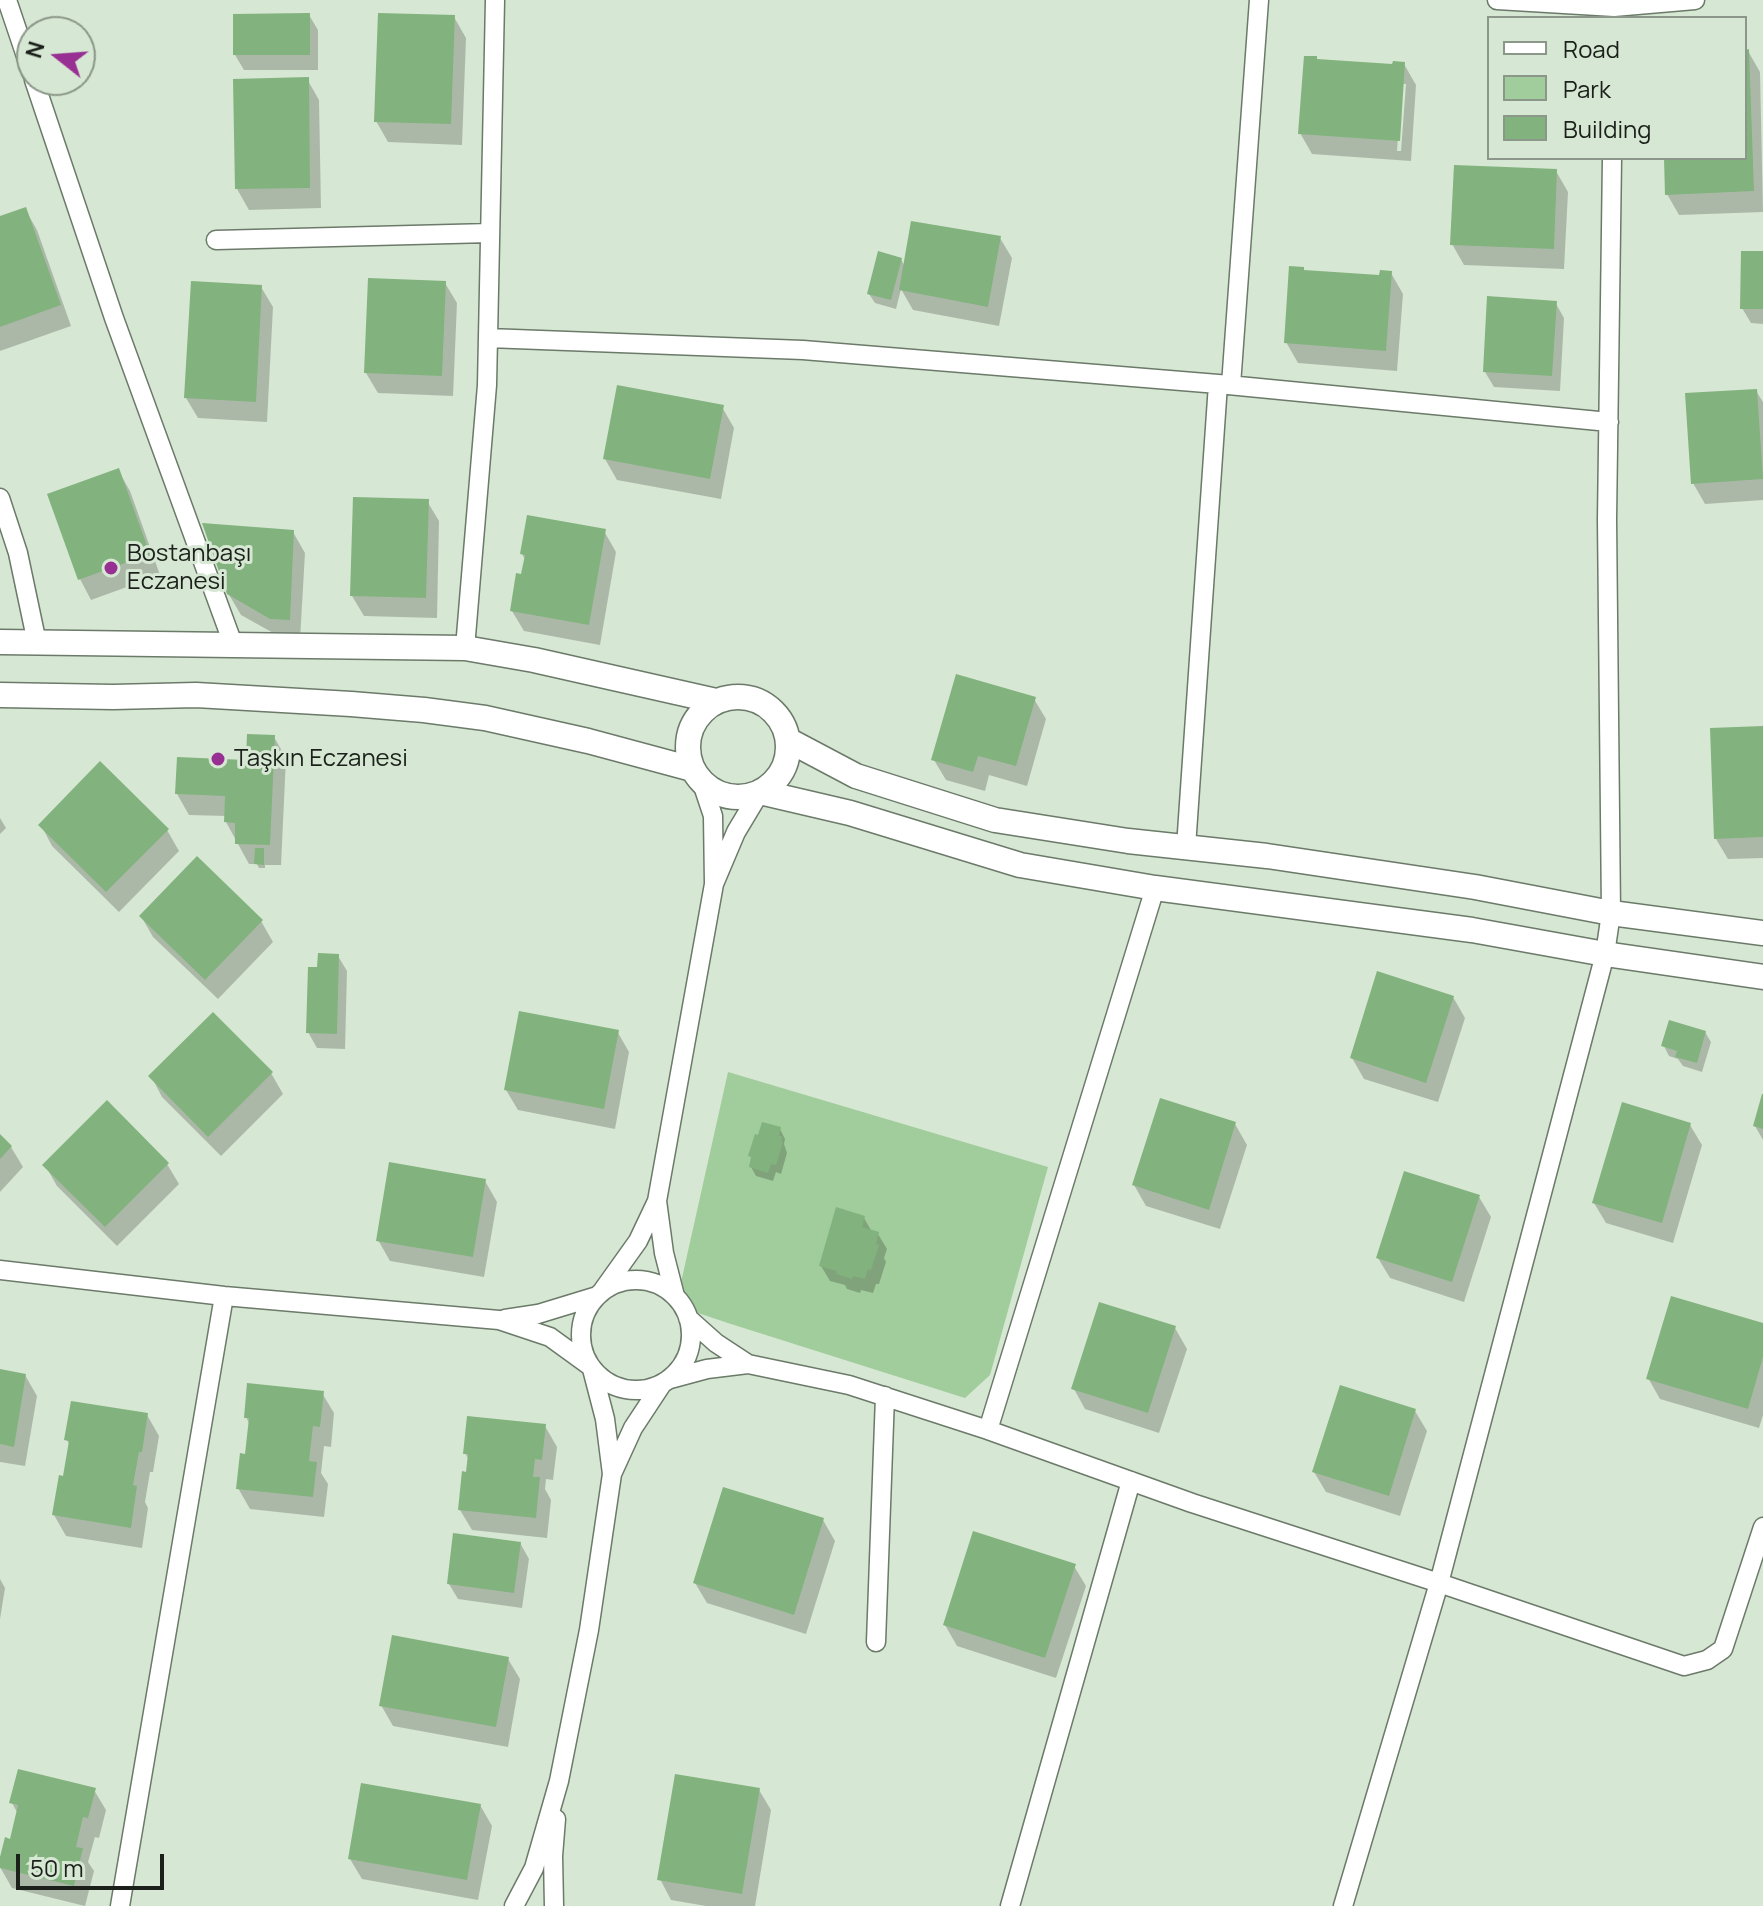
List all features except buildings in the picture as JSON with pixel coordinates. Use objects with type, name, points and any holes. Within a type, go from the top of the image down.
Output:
[{"type":"main road","points":[[0,642],[465,648],[534,660],[716,701]]},
{"type":"main road","points":[[0,695],[196,695],[424,710],[485,718],[588,741],[697,776]]},
{"type":"main road","points":[[731,696],[761,702],[774,711],[783,723],[788,740],[788,756],[773,783],[745,797],[729,797],[714,792],[697,776],[688,754],[688,738],[702,710],[731,696]]},
{"type":"main road","points":[[788,740],[856,776],[995,820],[1128,841],[1267,856],[1475,887],[1611,913],[1763,933]]},
{"type":"main road","points":[[760,792],[850,813],[1020,865],[1155,888],[1472,930],[1605,954],[1763,977]]},
{"type":"street","points":[[7,0],[16,27]]},
{"type":"street","points":[[465,648],[487,385],[495,0]]},
{"type":"street","points":[[1186,847],[1259,0]]},
{"type":"street","points":[[1497,0],[1614,8],[1695,0]]},
{"type":"street","points":[[39,96],[114,318],[233,644]]},
{"type":"street","points":[[1343,1906],[1439,1583],[1605,954],[1611,913],[1607,535],[1612,160]]},
{"type":"street","points":[[216,240],[490,233]]},
{"type":"street","points":[[488,338],[803,350],[1224,385],[1609,422]]},
{"type":"street","points":[[0,498],[18,553],[37,643]]},
{"type":"street","points":[[514,1906],[534,1868],[559,1781],[589,1630],[612,1474],[605,1419],[591,1367],[581,1345],[581,1326],[587,1308],[638,1241],[657,1201],[714,884],[713,816],[697,776]]},
{"type":"street","points":[[714,884],[736,832],[760,792]]},
{"type":"street","points":[[988,1430],[1155,888]]},
{"type":"street","points":[[657,1201],[664,1253],[675,1296]]},
{"type":"street","points":[[0,1270],[224,1296],[499,1320],[550,1337],[591,1367],[599,1378],[616,1387],[634,1391],[650,1389],[707,1369],[748,1364],[849,1385],[988,1430],[1192,1503],[1684,1666],[1707,1660],[1723,1649],[1763,1527]]},
{"type":"street","points":[[499,1320],[538,1314],[600,1293],[615,1283],[634,1279],[653,1282],[667,1289],[687,1312],[691,1344],[686,1359],[666,1381],[633,1428],[612,1474]]},
{"type":"street","points":[[120,1906],[224,1296]]},
{"type":"street","points":[[688,1318],[716,1343],[748,1364]]},
{"type":"street","points":[[876,1642],[885,1396]]},
{"type":"street","points":[[1010,1906],[1131,1481]]},
{"type":"street","points":[[554,1906],[553,1856],[559,1781]]},
{"type":"green space","points":[[728,1072],[1048,1167],[990,1375],[965,1398],[698,1313],[688,1304],[680,1287]]},
{"type":"place","name":"Bostanbaşı Eczanesi","points":[[111,568]]},
{"type":"place","name":"Taşkın Eczanesi","points":[[218,759]]}]
